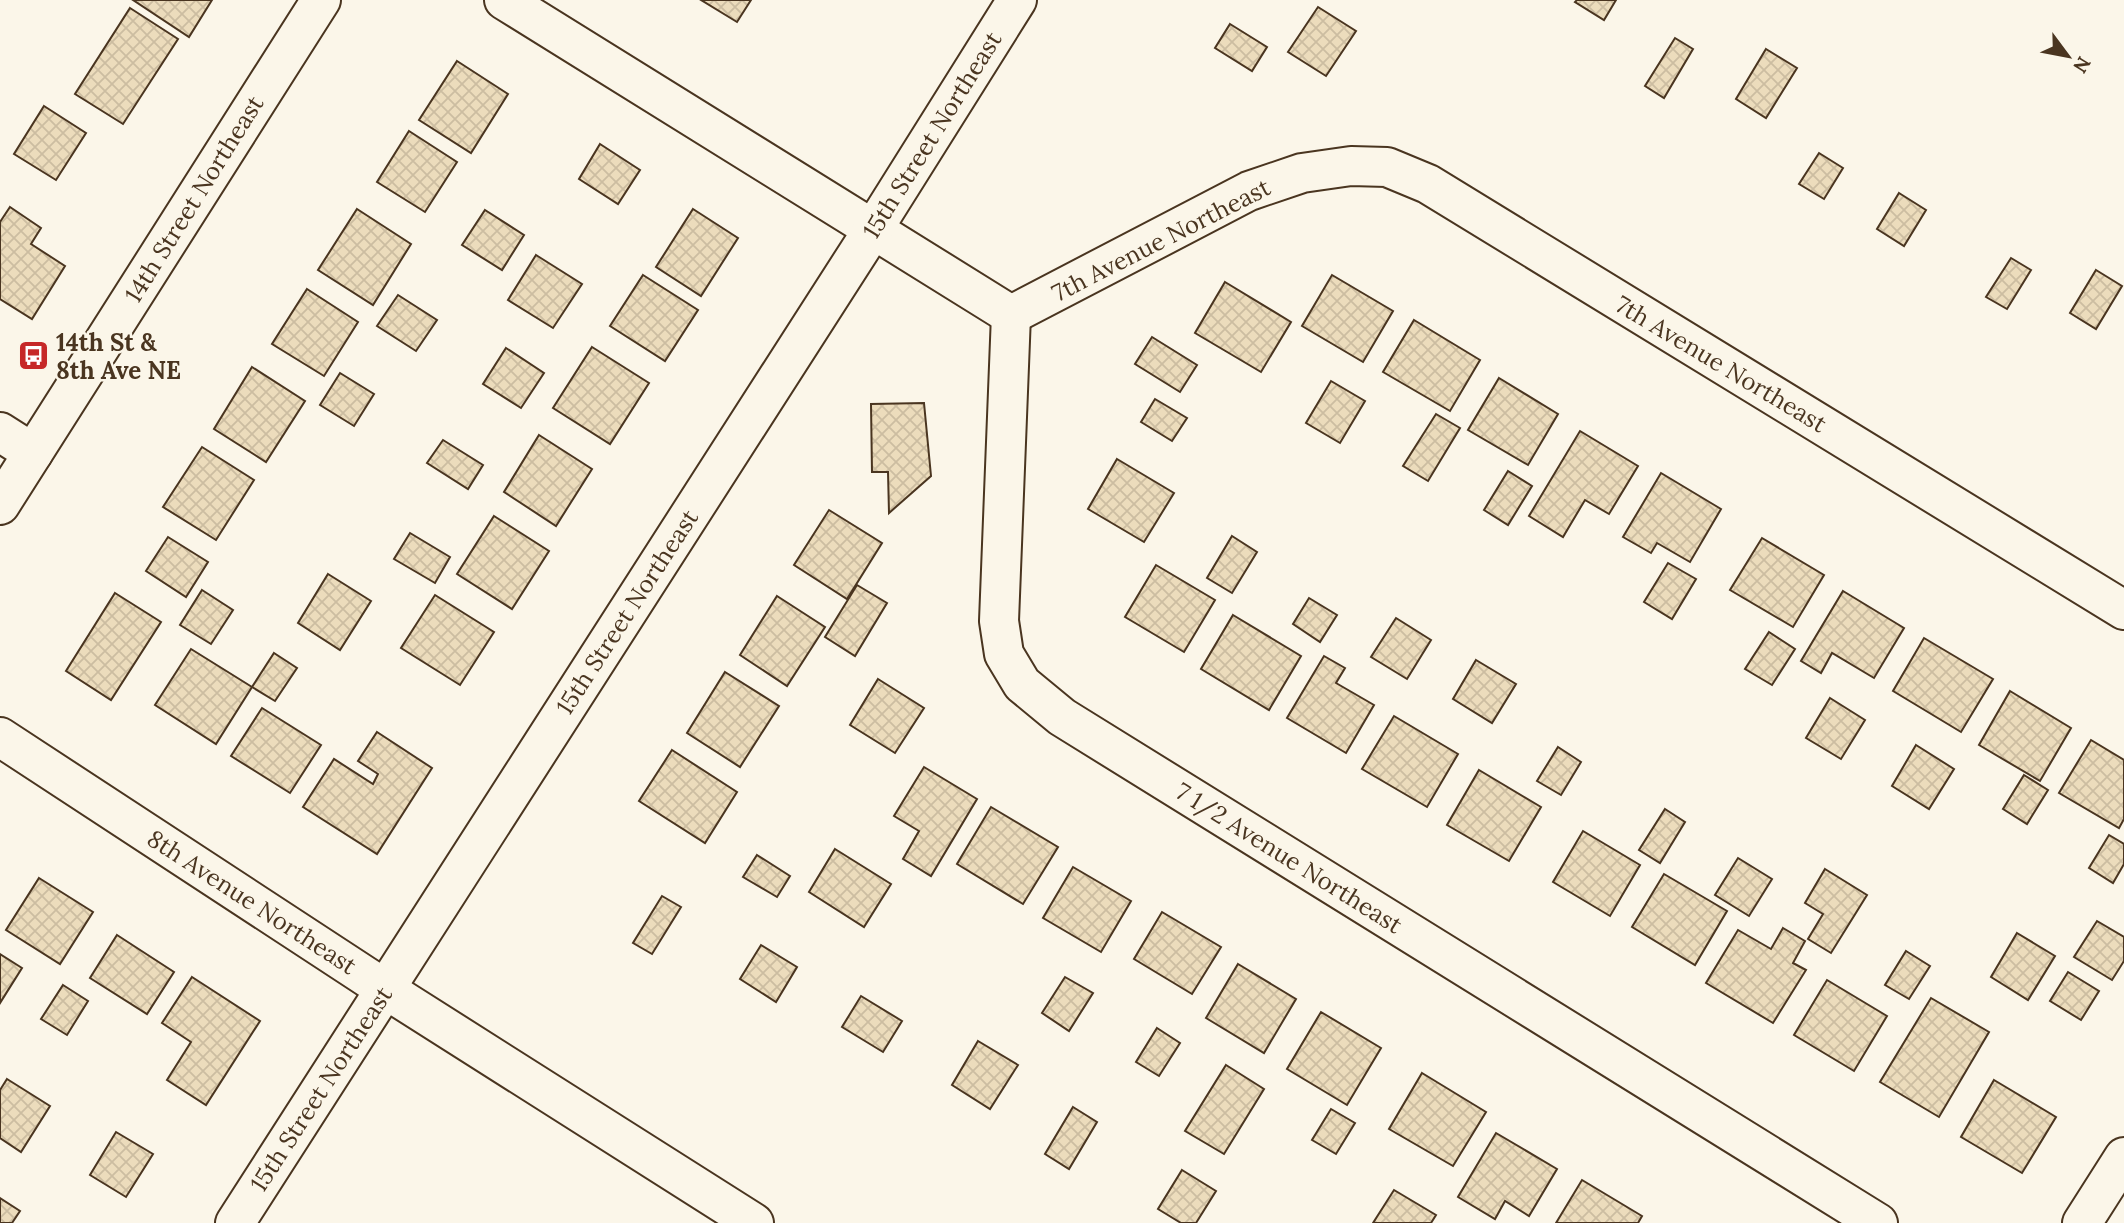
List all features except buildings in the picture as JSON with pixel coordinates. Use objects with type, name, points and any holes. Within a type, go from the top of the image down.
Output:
[{"type":"street","name":"14th Street Northeast","points":[[0,505],[321,0]]},
{"type":"street","points":[[504,0],[1011,316]]},
{"type":"street","name":"15th Street Northeast","points":[[235,1223],[872,231],[1017,0]]},
{"type":"street","name":"7th Avenue Northeast","points":[[1011,316],[1249,191],[1303,173],[1351,166],[1387,167],[1427,184],[2124,610]]},
{"type":"street","name":"7 1/2 Avenue Northeast","points":[[1011,316],[999,621],[1004,654],[1022,684],[1062,717],[1878,1223]]},
{"type":"street","points":[[0,432],[33,453]]},
{"type":"street","name":"8th Avenue Northeast","points":[[0,737],[385,989],[754,1223]]},
{"type":"street","points":[[2082,1223],[2124,1157]]},
{"type":"place","name":"14th St & 8th Ave NE","points":[[33,356]]}]
